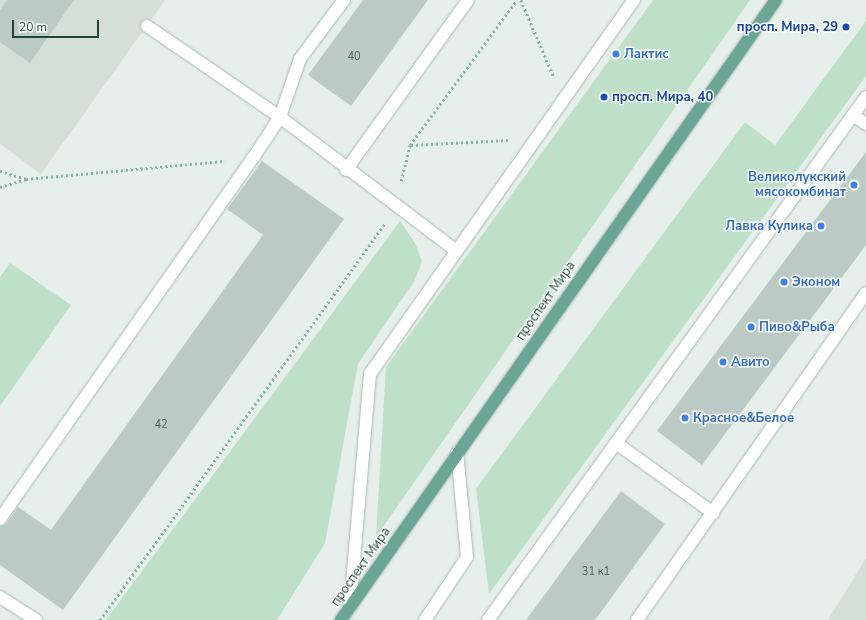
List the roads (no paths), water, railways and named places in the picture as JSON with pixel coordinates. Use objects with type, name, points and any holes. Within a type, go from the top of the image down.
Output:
[{"type":"main road","name":"проспект Мира","points":[[341,620],[457,452],[776,0]]},
{"type":"street","points":[[0,519],[253,158],[280,117],[300,59],[344,0]]},
{"type":"street","points":[[346,170],[468,0]]},
{"type":"street","points":[[350,607],[370,374],[456,250],[634,0]]},
{"type":"street","points":[[147,26],[280,117],[346,170],[456,250]]},
{"type":"street","points":[[488,620],[866,97]]},
{"type":"street","points":[[853,115],[866,124]]},
{"type":"street","points":[[638,620],[866,293]]},
{"type":"street","points":[[616,443],[713,513]]},
{"type":"street","points":[[425,620],[467,557],[457,452]]},
{"type":"street","points":[[0,597],[36,620]]},
{"type":"place","name":"просп. Мира, 29","points":[[846,27]]},
{"type":"place","name":"Лактис","points":[[616,54]]},
{"type":"place","name":"просп. Мира, 40","points":[[604,97]]},
{"type":"place","name":"Великолукский мясокомбинат","points":[[854,185]]},
{"type":"place","name":"Лавка Кулика","points":[[821,226]]},
{"type":"place","name":"Эконом","points":[[784,282]]},
{"type":"place","name":"Пиво&Рыба","points":[[751,327]]},
{"type":"place","name":"Авито","points":[[723,362]]},
{"type":"place","name":"Красное&Белое","points":[[685,418]]}]
